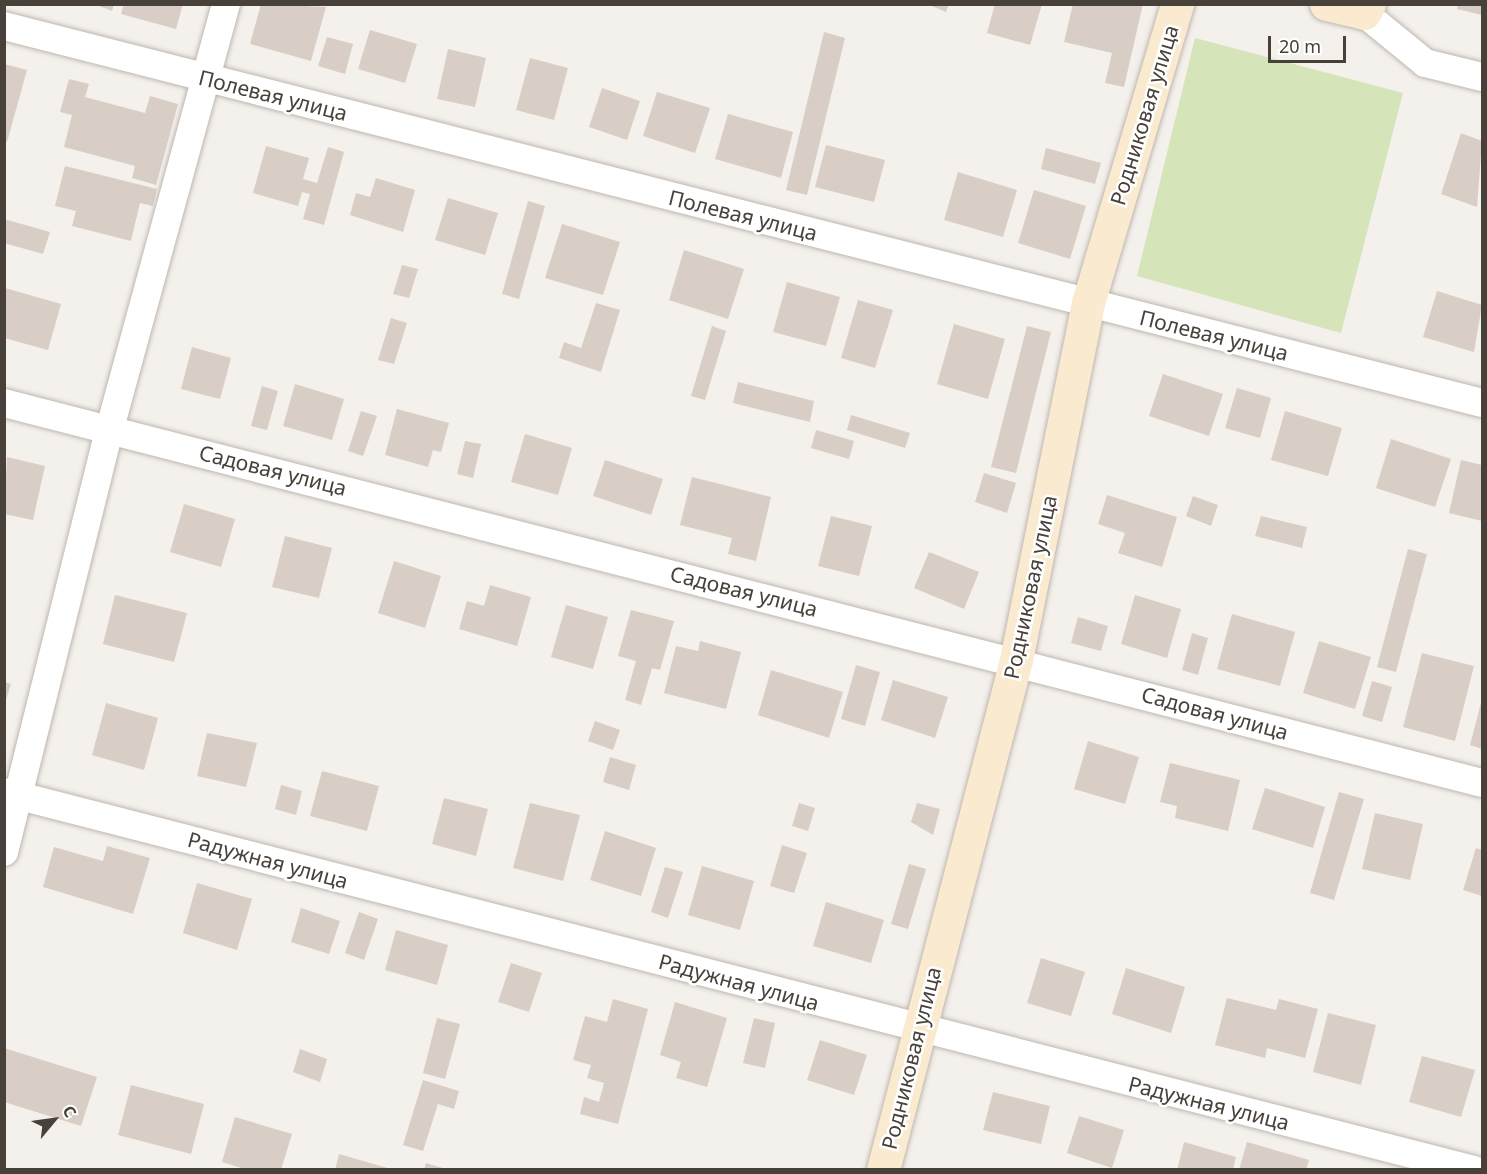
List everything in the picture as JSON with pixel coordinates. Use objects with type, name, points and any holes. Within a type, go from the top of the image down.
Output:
[{"type":"street","points":[[4,852],[12,794],[226,4]]},
{"type":"street","name":"Родниковая улица","points":[[883,1170],[916,1028],[1016,660],[1088,303],[1177,4]]},
{"type":"street","points":[[1326,4],[1366,9],[1425,63],[1482,77]]},
{"type":"street","name":"Полевая улица","points":[[4,26],[1482,403]]},
{"type":"street","name":"Садовая улица","points":[[4,403],[110,428],[1016,660],[1482,783]]},
{"type":"street","name":"Радужная улица","points":[[12,794],[1473,1170]]},
{"type":"green space","points":[[1195,38],[1403,93],[1341,333],[1137,276]]},
{"type":"building","points":[[94,4],[114,4],[112,11]]},
{"type":"building","points":[[124,4],[183,4],[176,29],[121,14]]},
{"type":"building","points":[[261,4],[326,7],[311,61],[250,44]]},
{"type":"building","points":[[927,4],[949,4],[946,12]]},
{"type":"building","points":[[995,4],[1042,4],[1030,45],[987,33]]},
{"type":"building","points":[[1073,4],[1143,4],[1124,87],[1105,83],[1112,53],[1064,42]]},
{"type":"building","points":[[1458,4],[1482,4],[1482,15],[1457,9]]},
{"type":"building","points":[[370,30],[417,44],[405,83],[358,69]]},
{"type":"building","points":[[824,32],[845,38],[807,195],[786,190]]},
{"type":"building","points":[[327,37],[353,44],[345,74],[318,66]]},
{"type":"building","points":[[448,49],[486,58],[475,107],[437,99]]},
{"type":"building","points":[[530,58],[568,68],[554,120],[516,110]]},
{"type":"building","points":[[4,64],[27,70],[7,142],[4,142]]},
{"type":"building","points":[[69,79],[89,84],[85,97],[145,113],[150,96],[178,104],[156,185],[132,178],[135,166],[64,147],[72,115],[60,112]]},
{"type":"building","points":[[602,88],[640,101],[627,140],[589,127]]},
{"type":"building","points":[[657,92],[710,108],[695,153],[643,136]]},
{"type":"building","points":[[728,114],[793,132],[781,178],[715,159]]},
{"type":"building","points":[[1461,133],[1482,141],[1477,207],[1441,194]]},
{"type":"building","points":[[826,145],[885,160],[874,202],[815,187]]},
{"type":"building","points":[[266,146],[309,158],[303,179],[317,183],[328,147],[344,152],[324,225],[303,219],[310,194],[302,192],[298,206],[253,193]]},
{"type":"building","points":[[1046,148],[1101,163],[1095,184],[1041,169]]},
{"type":"building","points":[[65,166],[157,189],[153,206],[140,203],[131,241],[72,226],[76,211],[55,206]]},
{"type":"building","points":[[958,172],[1017,190],[1003,237],[944,220]]},
{"type":"building","points":[[376,178],[415,190],[403,232],[350,215],[356,193],[370,197]]},
{"type":"building","points":[[1034,190],[1086,206],[1070,259],[1018,243]]},
{"type":"building","points":[[448,198],[498,213],[485,255],[435,240]]},
{"type":"building","points":[[528,201],[545,206],[519,299],[502,294]]},
{"type":"building","points":[[4,219],[50,232],[43,254],[4,243]]},
{"type":"building","points":[[562,224],[620,242],[603,295],[545,278]]},
{"type":"building","points":[[684,250],[744,269],[728,319],[669,300]]},
{"type":"building","points":[[402,265],[418,269],[409,298],[393,294]]},
{"type":"building","points":[[787,282],[840,297],[826,346],[773,332]]},
{"type":"building","points":[[5,288],[61,304],[48,350],[4,338]]},
{"type":"building","points":[[1437,291],[1482,305],[1474,352],[1423,337]]},
{"type":"building","points":[[858,300],[893,310],[875,368],[841,358]]},
{"type":"building","points":[[596,303],[620,310],[601,372],[559,358],[564,342],[581,348]]},
{"type":"building","points":[[391,318],[407,323],[394,364],[378,360]]},
{"type":"building","points":[[954,324],[1005,339],[988,399],[937,384]]},
{"type":"building","points":[[712,326],[726,331],[705,400],[691,396]]},
{"type":"building","points":[[1027,326],[1051,332],[1016,473],[991,467]]},
{"type":"building","points":[[192,347],[231,358],[220,399],[181,389]]},
{"type":"building","points":[[1163,374],[1223,394],[1209,436],[1149,416]]},
{"type":"building","points":[[738,382],[814,401],[810,422],[733,403]]},
{"type":"building","points":[[295,384],[344,399],[332,440],[283,426]]},
{"type":"building","points":[[262,386],[278,391],[267,430],[251,426]]},
{"type":"building","points":[[1237,388],[1271,398],[1260,438],[1225,428]]},
{"type":"building","points":[[397,409],[449,423],[441,452],[433,450],[428,467],[385,455]]},
{"type":"building","points":[[361,411],[377,416],[363,456],[348,451]]},
{"type":"building","points":[[1285,411],[1342,428],[1328,476],[1271,460]]},
{"type":"building","points":[[851,415],[910,433],[905,448],[847,430]]},
{"type":"building","points":[[816,430],[854,441],[849,459],[811,448]]},
{"type":"building","points":[[525,434],[572,448],[558,495],[511,482]]},
{"type":"building","points":[[1391,439],[1451,459],[1435,507],[1376,488]]},
{"type":"building","points":[[465,441],[481,444],[473,478],[457,474]]},
{"type":"building","points":[[7,457],[45,466],[33,520],[4,514]]},
{"type":"building","points":[[605,460],[663,479],[651,515],[593,496]]},
{"type":"building","points":[[1461,460],[1482,465],[1482,521],[1449,513]]},
{"type":"building","points":[[984,473],[1016,483],[1007,513],[975,502]]},
{"type":"building","points":[[692,477],[771,497],[756,561],[728,554],[732,538],[680,525]]},
{"type":"building","points":[[1107,495],[1177,517],[1162,567],[1118,553],[1125,533],[1098,524]]},
{"type":"building","points":[[1193,496],[1218,505],[1211,526],[1186,516]]},
{"type":"building","points":[[184,504],[235,519],[221,567],[170,552]]},
{"type":"building","points":[[831,516],[872,526],[859,576],[818,566]]},
{"type":"building","points":[[1261,516],[1307,527],[1302,548],[1255,536]]},
{"type":"building","points":[[285,536],[332,548],[319,598],[272,587]]},
{"type":"building","points":[[1408,549],[1427,554],[1396,672],[1377,667]]},
{"type":"building","points":[[929,552],[979,572],[964,609],[914,588]]},
{"type":"building","points":[[394,561],[441,576],[425,628],[378,613]]},
{"type":"building","points":[[490,585],[531,597],[517,646],[459,629],[467,601],[484,606]]},
{"type":"building","points":[[115,595],[187,613],[174,662],[103,644]]},
{"type":"building","points":[[1135,595],[1181,609],[1167,658],[1121,644]]},
{"type":"building","points":[[566,605],[608,617],[593,669],[551,657]]},
{"type":"building","points":[[631,610],[674,621],[660,670],[652,668],[641,705],[625,700],[636,661],[618,656]]},
{"type":"building","points":[[1232,614],[1295,632],[1280,686],[1217,669]]},
{"type":"building","points":[[1078,617],[1108,626],[1101,651],[1071,643]]},
{"type":"building","points":[[1192,633],[1208,638],[1198,675],[1182,670]]},
{"type":"building","points":[[700,641],[741,652],[726,709],[664,693],[676,646],[698,651]]},
{"type":"building","points":[[1319,641],[1371,657],[1355,709],[1303,693]]},
{"type":"building","points":[[1422,653],[1474,666],[1455,741],[1403,727]]},
{"type":"building","points":[[856,665],[880,672],[865,726],[841,719]]},
{"type":"building","points":[[771,670],[843,692],[829,738],[758,715]]},
{"type":"building","points":[[893,680],[948,697],[935,738],[881,720]]},
{"type":"building","points":[[1372,681],[1392,687],[1382,722],[1362,716]]},
{"type":"building","points":[[4,682],[11,684],[5,703],[4,703]]},
{"type":"building","points":[[1482,699],[1482,749],[1470,745]]},
{"type":"building","points":[[106,703],[158,718],[144,770],[92,755]]},
{"type":"building","points":[[595,721],[620,730],[613,750],[588,741]]},
{"type":"building","points":[[207,733],[257,743],[246,787],[197,776]]},
{"type":"building","points":[[1088,741],[1139,757],[1125,804],[1074,789]]},
{"type":"building","points":[[610,757],[636,765],[629,790],[603,782]]},
{"type":"building","points":[[1170,763],[1240,780],[1228,831],[1175,818],[1177,806],[1160,802]]},
{"type":"building","points":[[322,771],[379,786],[367,831],[310,816]]},
{"type":"building","points":[[281,785],[302,791],[296,815],[275,809]]},
{"type":"building","points":[[1265,788],[1325,807],[1313,848],[1252,829]]},
{"type":"building","points":[[1339,792],[1364,799],[1334,900],[1310,893]]},
{"type":"building","points":[[444,798],[488,809],[476,856],[432,844]]},
{"type":"building","points":[[530,803],[580,815],[563,881],[513,868]]},
{"type":"building","points":[[799,803],[815,808],[808,831],[792,826]]},
{"type":"building","points":[[917,803],[940,809],[933,835],[911,822]]},
{"type":"building","points":[[1375,813],[1423,824],[1410,880],[1362,869]]},
{"type":"building","points":[[605,831],[656,848],[641,896],[590,880]]},
{"type":"building","points":[[782,845],[807,853],[794,893],[770,886]]},
{"type":"building","points":[[107,846],[150,858],[133,914],[43,887],[54,847],[103,861]]},
{"type":"building","points":[[1476,848],[1482,850],[1482,896],[1463,890]]},
{"type":"building","points":[[909,864],[926,869],[908,929],[891,924]]},
{"type":"building","points":[[702,866],[754,881],[740,930],[688,915]]},
{"type":"building","points":[[665,867],[683,872],[668,918],[651,912]]},
{"type":"building","points":[[197,883],[252,899],[237,950],[183,933]]},
{"type":"building","points":[[826,902],[884,920],[871,963],[813,946]]},
{"type":"building","points":[[301,908],[340,921],[329,954],[291,942]]},
{"type":"building","points":[[359,912],[378,919],[364,960],[345,953]]},
{"type":"building","points":[[396,930],[448,945],[437,985],[385,970]]},
{"type":"building","points":[[1041,958],[1085,972],[1071,1016],[1027,1003]]},
{"type":"building","points":[[511,963],[542,973],[529,1012],[498,1002]]},
{"type":"building","points":[[1126,968],[1185,987],[1171,1033],[1112,1014]]},
{"type":"building","points":[[1227,998],[1276,1010],[1279,999],[1318,1009],[1305,1058],[1267,1048],[1265,1058],[1215,1045]]},
{"type":"building","points":[[613,999],[648,1009],[618,1124],[580,1114],[584,1097],[599,1102],[604,1083],[587,1078],[591,1065],[573,1060],[585,1016],[607,1022]]},
{"type":"building","points":[[675,1002],[727,1018],[707,1087],[676,1078],[681,1062],[660,1055]]},
{"type":"building","points":[[1328,1013],[1376,1025],[1361,1085],[1313,1072]]},
{"type":"building","points":[[437,1018],[460,1024],[445,1079],[423,1073]]},
{"type":"building","points":[[754,1018],[775,1023],[765,1068],[743,1063]]},
{"type":"building","points":[[820,1040],[867,1055],[854,1095],[807,1080]]},
{"type":"building","points":[[4,1048],[97,1077],[81,1126],[4,1102]]},
{"type":"building","points":[[300,1049],[327,1059],[320,1082],[293,1072]]},
{"type":"building","points":[[1422,1056],[1475,1070],[1461,1117],[1409,1102]]},
{"type":"building","points":[[423,1080],[459,1091],[454,1109],[438,1104],[423,1151],[403,1145]]},
{"type":"building","points":[[131,1085],[204,1104],[191,1154],[118,1135]]},
{"type":"building","points":[[993,1092],[1050,1106],[1041,1144],[983,1130]]},
{"type":"building","points":[[1079,1116],[1124,1130],[1112,1168],[1067,1153]]},
{"type":"building","points":[[235,1117],[292,1134],[281,1170],[248,1170],[222,1162]]},
{"type":"building","points":[[1184,1142],[1236,1157],[1233,1170],[1177,1170]]},
{"type":"building","points":[[1247,1142],[1309,1160],[1306,1170],[1239,1170]]},
{"type":"building","points":[[339,1154],[391,1169],[391,1170],[335,1170]]},
{"type":"building","points":[[426,1163],[446,1169],[446,1170],[424,1170]]}]
